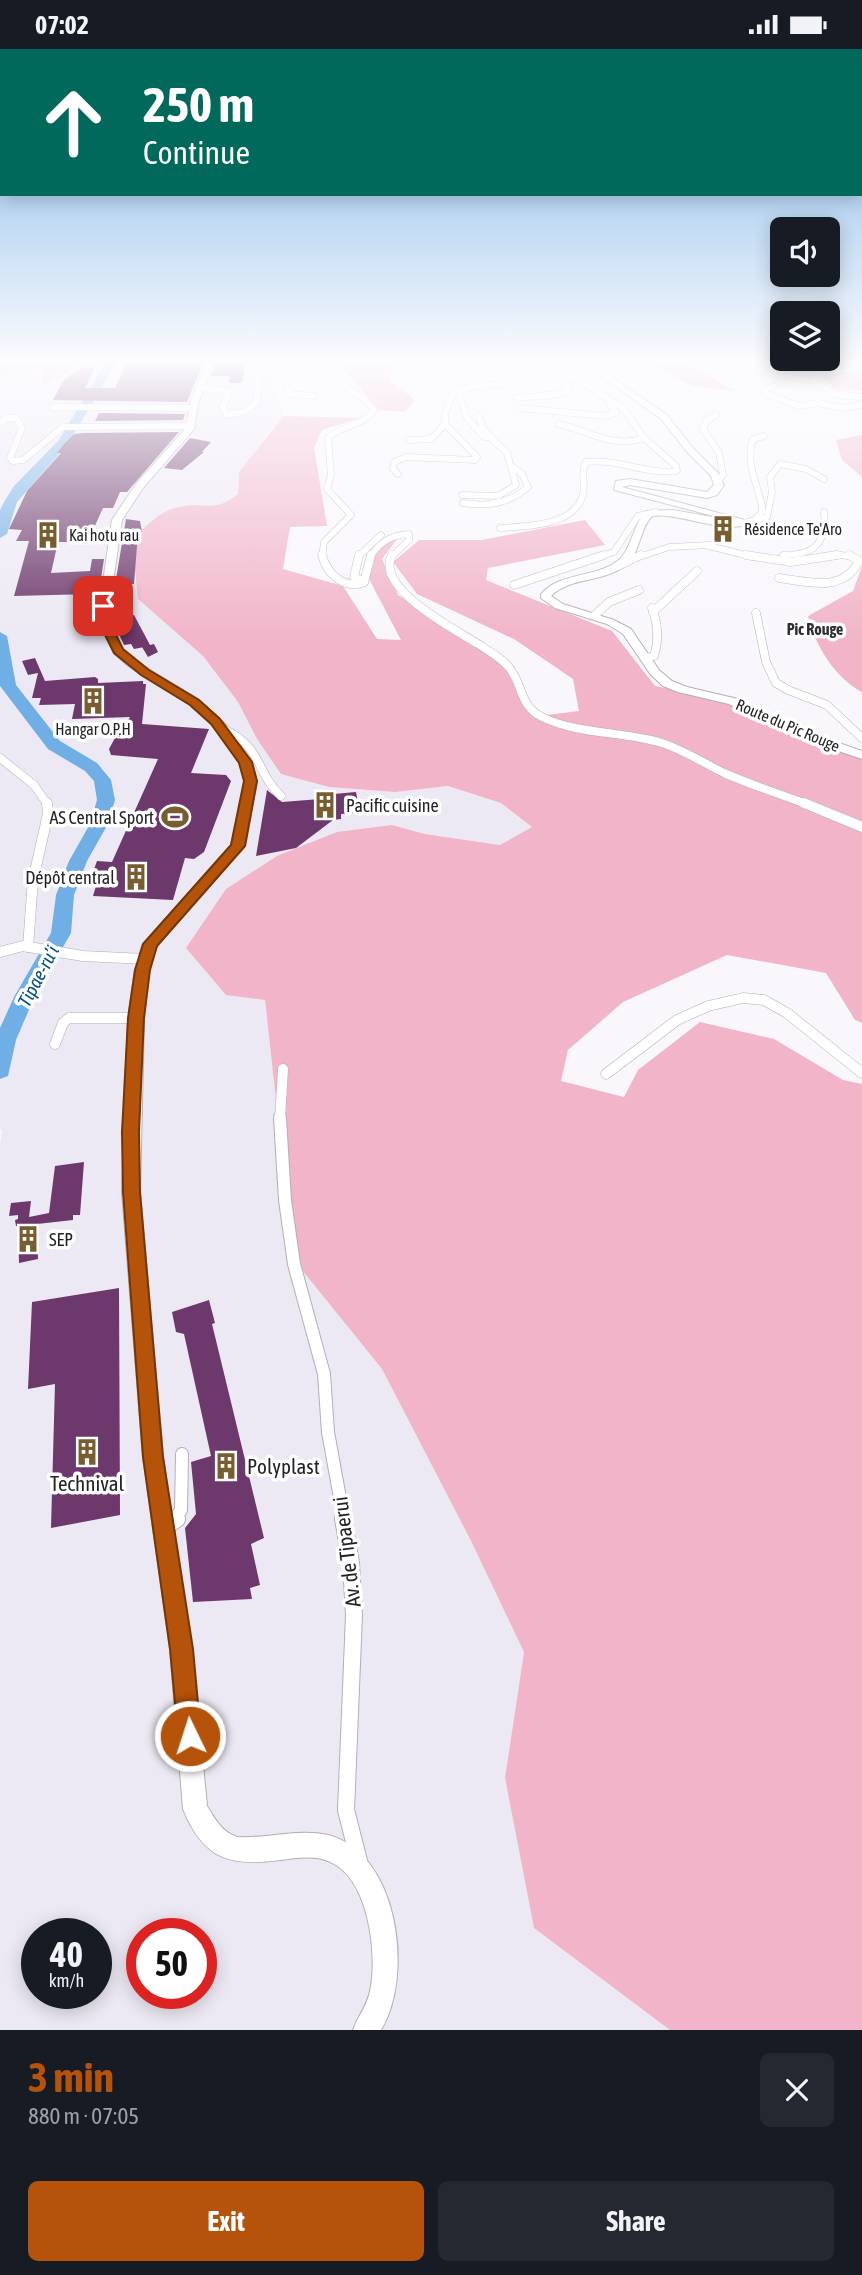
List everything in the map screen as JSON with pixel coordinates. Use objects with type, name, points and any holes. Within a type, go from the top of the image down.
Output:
[{"type":"main road","points":[[145,959],[150,944],[164,926],[238,846],[243,829],[250,772],[222,728],[194,702],[131,663],[118,651],[103,616],[117,520],[139,486],[168,454]]},
{"type":"main road","points":[[696,454],[718,480],[715,492],[707,495],[630,482],[619,484],[617,488],[750,521]]},
{"type":"main road","points":[[618,566],[633,552],[639,523],[649,513],[742,523],[750,521]]},
{"type":"main road","name":"Route du Pic Rouge","points":[[618,566],[595,576],[563,583],[547,591],[545,596],[553,604],[596,615],[634,636],[662,680],[676,687],[749,706],[802,734],[862,755]]},
{"type":"main road","name":"Av. de Tipaerui","points":[[145,959],[136,1018],[131,1192],[153,1457],[189,1717],[190,1773],[195,1809],[204,1829],[215,1842],[231,1849],[261,1851],[297,1845],[328,1847],[346,1855],[361,1871],[382,1922],[386,1964],[380,2006],[366,2030]]},
{"type":"street","points":[[12,454],[10,457],[13,461],[23,460],[29,454]]},
{"type":"street","points":[[329,454],[331,475],[327,488],[351,515],[324,543],[322,557],[345,585],[355,586],[364,582]]},
{"type":"street","points":[[398,474],[393,469],[394,462],[405,457],[475,460],[477,457],[475,454]]},
{"type":"street","points":[[462,495],[490,496],[511,490],[516,485],[508,454]]},
{"type":"street","points":[[500,528],[563,520],[575,511],[584,493],[583,464],[586,462],[609,461],[661,473],[677,471],[676,466],[663,454]]},
{"type":"street","points":[[717,454],[722,463],[723,475],[718,480]]},
{"type":"street","points":[[748,454],[762,506],[759,516],[750,521]]},
{"type":"street","points":[[750,521],[767,517],[772,492],[770,477],[780,464],[806,469],[824,479]]},
{"type":"street","points":[[463,503],[495,504],[522,493],[528,487],[526,479],[511,466]]},
{"type":"street","points":[[514,585],[614,552],[619,547],[626,529],[638,516],[643,512],[656,512]]},
{"type":"street","points":[[618,566],[626,566],[645,554],[670,546],[728,545],[751,552],[793,556],[818,545],[825,531],[824,512]]},
{"type":"street","points":[[364,582],[367,559],[374,550],[392,537],[408,534],[409,540],[392,554],[389,561],[390,574],[397,584],[430,614],[507,664],[515,677],[518,693],[524,704],[535,714],[563,724],[661,742],[729,775],[814,804],[862,828]]},
{"type":"street","points":[[364,582],[354,577],[358,556],[381,535]]},
{"type":"street","points":[[705,545],[754,557],[791,562],[820,561],[846,554],[855,555],[859,561],[849,577],[835,584],[779,578]]},
{"type":"street","points":[[648,658],[656,652],[657,630],[652,609],[697,571]]},
{"type":"street","points":[[596,615],[599,609],[615,599],[639,590]]},
{"type":"street","points":[[756,613],[768,668],[775,681],[787,689],[821,702],[862,738]]},
{"type":"street","points":[[222,728],[239,735],[251,745],[273,790],[281,796]]},
{"type":"street","points":[[0,758],[34,785],[49,806],[35,870],[32,948]]},
{"type":"street","points":[[0,952],[13,947],[145,959]]},
{"type":"street","points":[[606,1074],[638,1048],[656,1039],[662,1030],[678,1019],[724,1001],[749,997],[772,1004],[862,1073]]},
{"type":"street","points":[[55,1044],[63,1023],[69,1018],[136,1018]]},
{"type":"street","name":"Av. de Tipaerui","points":[[283,1069],[279,1128],[285,1201],[294,1264],[324,1374],[328,1432],[351,1563],[354,1615],[346,1810],[361,1871]]},
{"type":"street","points":[[163,1528],[178,1518],[181,1510],[182,1454]]},
{"type":"shaded area","points":[[0,454],[261,454],[238,494],[225,505],[179,507],[138,599],[203,656],[238,702],[257,739],[282,774],[329,787],[395,792],[448,786],[501,803],[532,827],[501,845],[425,834],[392,825],[265,1000],[284,1173],[302,1270],[382,1369],[471,1541],[524,1652],[505,1778],[534,1928],[670,2030],[0,2030]]},
{"type":"shaded area","points":[[253,454],[315,454],[327,526],[290,527],[283,569],[343,586],[377,639],[401,640],[369,579],[368,560],[379,546],[400,535],[382,559],[398,595],[477,643],[514,675],[539,716],[579,711],[573,679],[514,639],[417,594],[393,562],[419,540],[482,540],[585,520],[605,545],[488,568],[486,580],[612,631],[655,686],[725,700],[862,759],[862,1023],[855,1020],[826,973],[727,955],[623,1002],[568,1050],[561,1081],[624,1097],[638,1070],[700,1022],[774,1039],[843,1080],[862,1084],[862,2030],[670,2030],[534,1928],[505,1778],[524,1652],[471,1541],[382,1369],[302,1270],[284,1173],[265,1000],[226,995],[186,948],[226,889],[277,856],[337,832],[392,825],[425,834],[500,845],[532,827],[501,803],[448,786],[395,792],[329,787],[281,774],[257,739],[238,702],[203,656],[138,599],[132,539],[172,509],[222,504],[230,500],[238,494],[239,472]]},
{"type":"shaded area","points":[[840,454],[862,454],[862,477],[842,460]]},
{"type":"shaded area","points":[[862,566],[862,692],[843,678],[828,660],[808,616],[853,591]]},
{"type":"building","points":[[60,454],[160,454],[127,492],[120,492],[113,508],[103,508],[93,530],[79,530],[73,542],[58,542],[51,573],[90,571],[92,559],[104,559],[100,585],[93,585],[91,594],[14,596],[29,541],[16,541],[22,530],[9,529],[27,491]]},
{"type":"building","points":[[176,454],[201,454],[182,470],[164,468]]},
{"type":"building","points":[[126,519],[140,521],[142,532],[138,533],[134,584],[115,585]]},
{"type":"building","points":[[125,614],[126,617],[134,615],[150,645],[154,644],[158,652],[148,657],[142,647],[134,649],[131,644],[124,645],[111,617]]},
{"type":"building","points":[[35,658],[45,681],[95,677],[98,683],[143,681],[143,684],[146,684],[142,724],[209,729],[191,773],[226,775],[231,781],[204,852],[194,859],[185,858],[173,900],[93,896],[96,886],[88,886],[97,861],[112,862],[158,759],[111,755],[109,749],[130,717],[72,719],[75,704],[39,705],[41,698],[32,698],[38,673],[28,675],[22,661]]},
{"type":"building","points":[[267,790],[282,802],[333,798],[334,794],[356,792],[359,808],[354,809],[354,813],[341,814],[341,819],[333,820],[296,848],[256,856]]},
{"type":"building","points":[[84,1162],[80,1215],[73,1215],[73,1220],[37,1224],[38,1259],[19,1263],[18,1226],[15,1220],[18,1215],[9,1216],[11,1203],[31,1201],[29,1217],[49,1213],[55,1166]]},
{"type":"building","name":"Technival","points":[[119,1288],[120,1515],[51,1528],[55,1384],[28,1389],[32,1302]]},
{"type":"building","name":"Polyplast","points":[[209,1300],[215,1323],[212,1324],[264,1538],[251,1544],[260,1585],[250,1588],[252,1599],[193,1602],[185,1528],[196,1514],[191,1462],[211,1456],[184,1334],[176,1332],[172,1312]]},
{"type":"waterway","name":"Tipae-ru’i","points":[[0,534],[10,502],[29,477],[52,454]]},
{"type":"waterway","name":"Tipae-ru’i","points":[[0,636],[8,686],[54,745],[91,767],[102,780],[106,800],[99,824],[78,861],[65,895],[61,933],[24,997],[5,1040],[0,1070]]},
{"type":"place","name":"Résidence Te'Aro","points":[[723,529]]},
{"type":"place","name":"Kai hotu rau","points":[[48,535]]},
{"type":"place","name":"Hangar O.P.H","points":[[93,701]]},
{"type":"place","name":"Pacific cuisine","points":[[325,805]]},
{"type":"place","name":"AS Central Sport","points":[[175,817]]},
{"type":"place","name":"Dépôt central","points":[[136,877]]},
{"type":"place","name":"SEP","points":[[28,1239]]},
{"type":"place","name":"Technival","points":[[87,1452]]},
{"type":"place","name":"Polyplast","points":[[226,1466]]},
{"type":"district","name":"Pic Rouge","points":[[815,629]]},
{"type":"route","points":[[103,606],[105,623],[118,651],[145,673],[194,702],[215,721],[245,762],[251,781],[238,846],[150,944],[142,970],[136,1018],[131,1192],[153,1457],[181,1649],[190,1736]]}]
